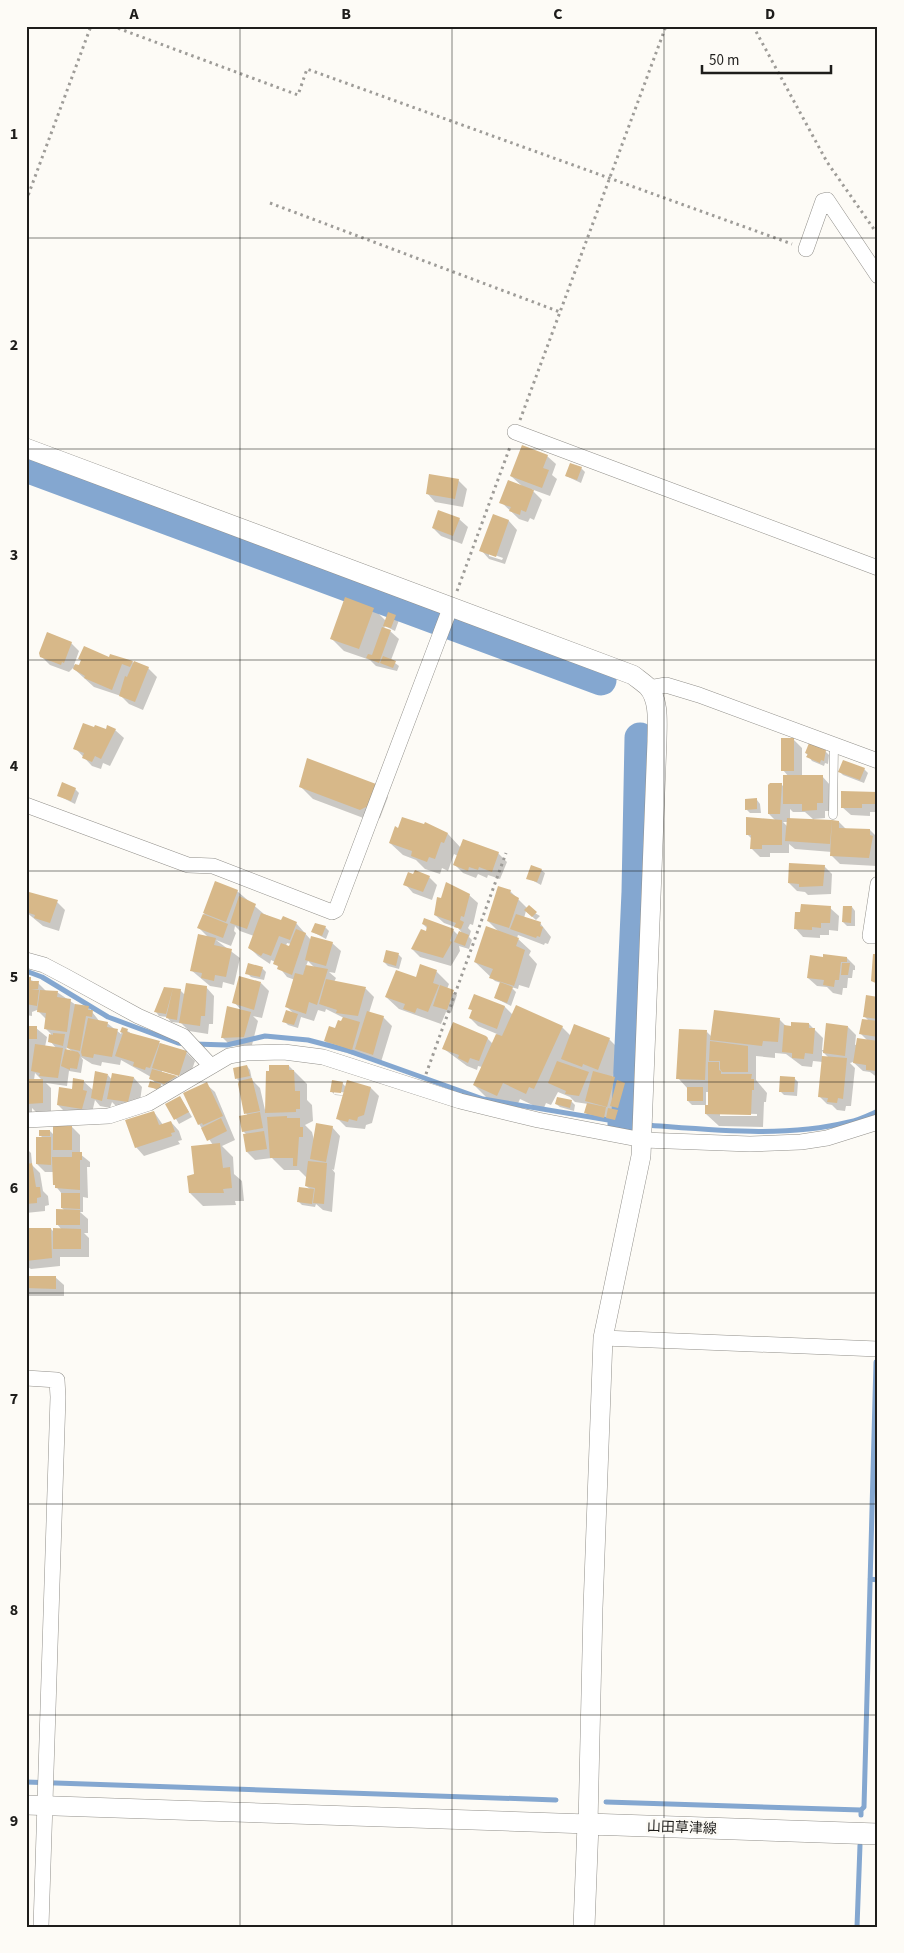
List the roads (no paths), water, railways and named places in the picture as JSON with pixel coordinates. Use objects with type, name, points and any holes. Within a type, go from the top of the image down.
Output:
[{"type":"main road","name":"山田草津線","points":[[588,1824],[878,1834]]},
{"type":"main road","points":[[584,1927],[588,1824]]},
{"type":"street","points":[[806,249],[823,201],[827,200],[878,276]]},
{"type":"street","points":[[515,432],[878,568]]},
{"type":"street","points":[[26,448],[632,675],[649,688],[656,711],[657,742],[642,1156],[603,1338],[593,1608],[588,1824],[35,1805]]},
{"type":"street","points":[[26,804],[188,865],[213,866],[332,912],[336,910],[451,606]]},
{"type":"street","points":[[649,688],[666,685],[699,695],[878,761]]},
{"type":"street","points":[[878,884],[870,936],[878,936]]},
{"type":"street","points":[[26,960],[58,972],[138,1016],[183,1036],[211,1066]]},
{"type":"street","points":[[26,1120],[109,1116],[149,1103],[229,1056],[246,1053],[284,1052],[323,1057],[419,1088],[538,1120],[643,1140],[750,1144],[801,1142],[827,1138],[878,1122]]},
{"type":"street","points":[[603,1338],[878,1349]]},
{"type":"street","points":[[26,1378],[57,1380],[58,1397],[45,1780],[35,1805],[40,1927]]},
{"type":"lane","points":[[833,815],[834,746]]},
{"type":"waterway","points":[[26,467],[601,680]]},
{"type":"waterway","points":[[623,1124],[627,1113],[637,892],[640,738]]},
{"type":"waterway","points":[[26,971],[42,977],[108,1017],[178,1043],[186,1044]]},
{"type":"waterway","points":[[194,1044],[227,1045],[265,1036],[308,1040],[346,1050],[483,1099],[638,1125]]},
{"type":"waterway","points":[[646,1125],[748,1131],[799,1130],[853,1121],[878,1111]]},
{"type":"waterway","points":[[861,1815],[861,1810],[864,1807],[876,1362]]},
{"type":"waterway","points":[[870,1579],[878,1580]]},
{"type":"waterway","points":[[26,1782],[556,1800]]},
{"type":"waterway","points":[[606,1802],[861,1810]]},
{"type":"waterway","points":[[857,1927],[860,1845]]}]
